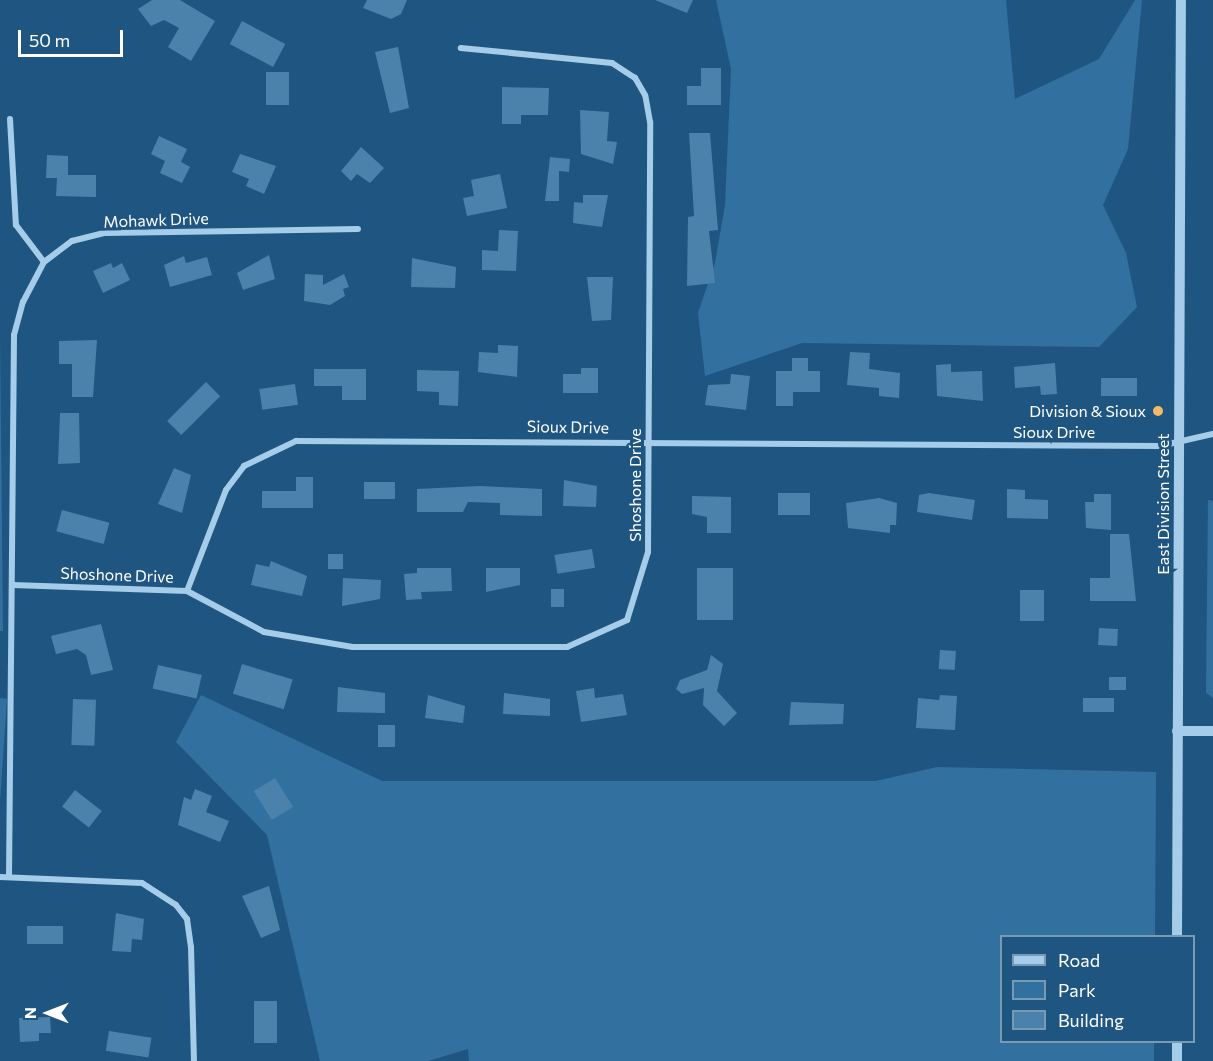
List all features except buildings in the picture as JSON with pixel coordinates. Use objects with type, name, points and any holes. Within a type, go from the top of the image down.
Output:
[{"type":"street","name":"East Division Street","points":[[1177,935],[1181,0]]},
{"type":"street","name":"Shoshone Drive","points":[[13,585],[187,591],[264,632],[353,647],[567,647],[627,620],[648,552],[650,122],[645,94],[635,78],[612,63],[587,56],[462,48]]},
{"type":"street","points":[[10,119],[16,225],[44,262]]},
{"type":"street","name":"Mohawk Drive","points":[[9,877],[14,335],[23,302],[44,262],[72,242],[105,233],[358,229]]},
{"type":"street","name":"Sioux Drive","points":[[187,591],[226,490],[244,466],[296,441],[1160,446],[1213,434]]},
{"type":"street","points":[[1177,731],[1213,731]]},
{"type":"street","points":[[0,878],[142,883],[176,905],[187,919],[191,947],[194,1061]]},
{"type":"street","points":[[1177,1043],[1177,1061]]},
{"type":"green space","points":[[716,0],[1006,0],[1015,99],[1099,59],[1135,0],[1142,0],[1128,149],[1103,205],[1126,253],[1137,307],[1099,347],[802,343],[705,376],[698,313],[715,263],[725,205],[731,69]]},
{"type":"green space","points":[[0,335],[3,631],[0,631]]},
{"type":"green space","points":[[1208,500],[1213,501],[1213,698],[1206,693]]},
{"type":"green space","points":[[201,695],[382,781],[876,781],[937,767],[1156,772],[1155,935],[1000,935],[1000,1043],[1154,1043],[1154,1061],[469,1061],[468,1049],[428,1061],[320,1061],[267,835],[176,742]]},
{"type":"green space","points":[[0,698],[7,699],[0,801]]},
{"type":"place","name":"Division & Sioux","points":[[1158,411]]}]
